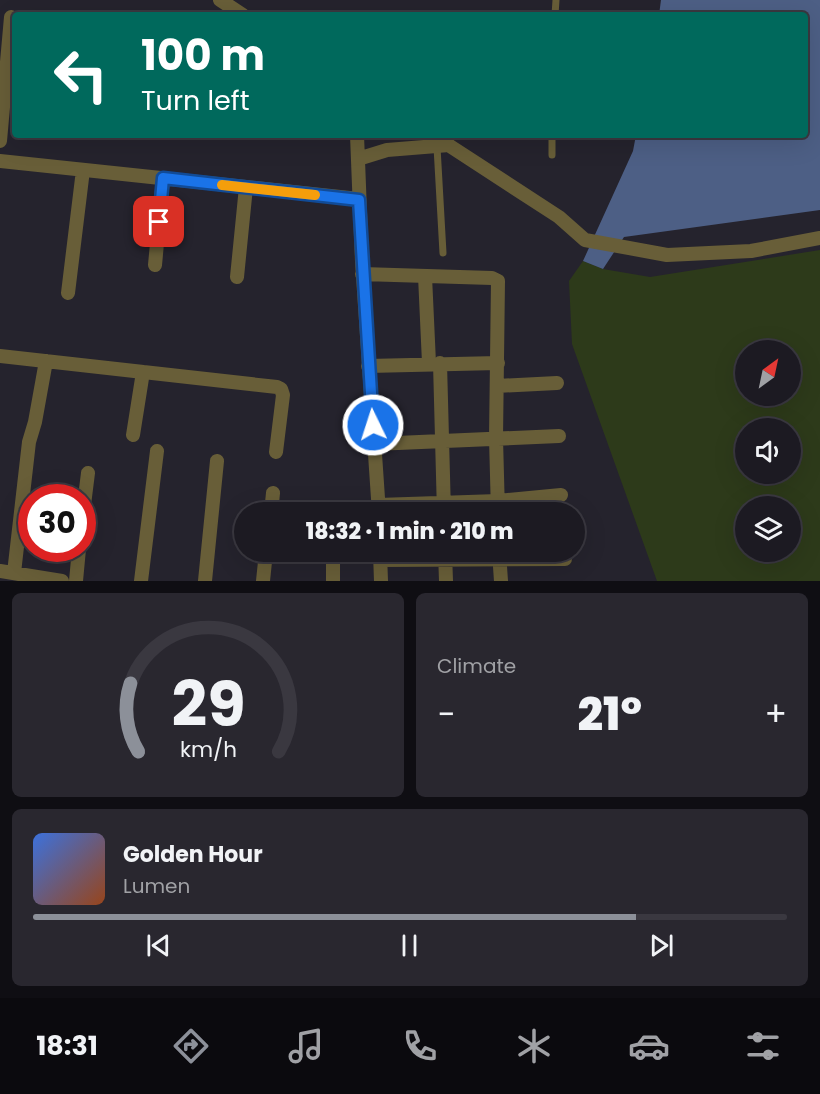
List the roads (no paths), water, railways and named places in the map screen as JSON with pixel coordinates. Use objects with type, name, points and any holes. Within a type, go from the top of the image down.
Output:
[{"type":"street","points":[[220,0],[238,12]]},
{"type":"street","points":[[0,141],[11,17]]},
{"type":"street","points":[[357,138],[362,274],[378,502]]},
{"type":"street","points":[[358,159],[387,150],[440,142],[559,217],[585,240],[667,255],[751,251],[820,238]]},
{"type":"street","points":[[0,161],[359,200]]},
{"type":"street","points":[[68,293],[84,170]]},
{"type":"street","points":[[155,265],[163,178]]},
{"type":"street","points":[[237,277],[246,187]]},
{"type":"street","points":[[362,274],[498,280],[496,438],[498,502]]},
{"type":"street","points":[[425,276],[441,441],[443,502]]},
{"type":"street","points":[[0,356],[277,387],[281,389],[283,395],[276,452]]},
{"type":"street","points":[[46,361],[29,442],[7,572],[62,581]]},
{"type":"street","points":[[368,366],[498,363]]},
{"type":"street","points":[[133,435],[143,372]]},
{"type":"street","points":[[497,386],[557,383]]},
{"type":"street","points":[[374,444],[559,436]]},
{"type":"street","points":[[141,581],[157,451]]},
{"type":"street","points":[[204,581],[217,461]]},
{"type":"street","points":[[87,484],[88,473]]},
{"type":"street","points":[[272,502],[273,493]]},
{"type":"street","points":[[524,502],[561,495]]},
{"type":"street","points":[[75,581],[77,562]]},
{"type":"street","points":[[263,581],[265,562]]},
{"type":"street","points":[[380,562],[381,581]]},
{"type":"street","points":[[445,562],[446,581]]},
{"type":"street","points":[[500,562],[501,581]]},
{"type":"street","points":[[333,563],[333,581]]},
{"type":"lane","points":[[552,138],[552,156]]},
{"type":"lane","points":[[440,142],[442,253]]},
{"type":"water","points":[[661,0],[820,0],[820,210],[624,237],[603,269],[583,261],[633,151],[635,138],[808,138],[808,12],[659,12]]}]
